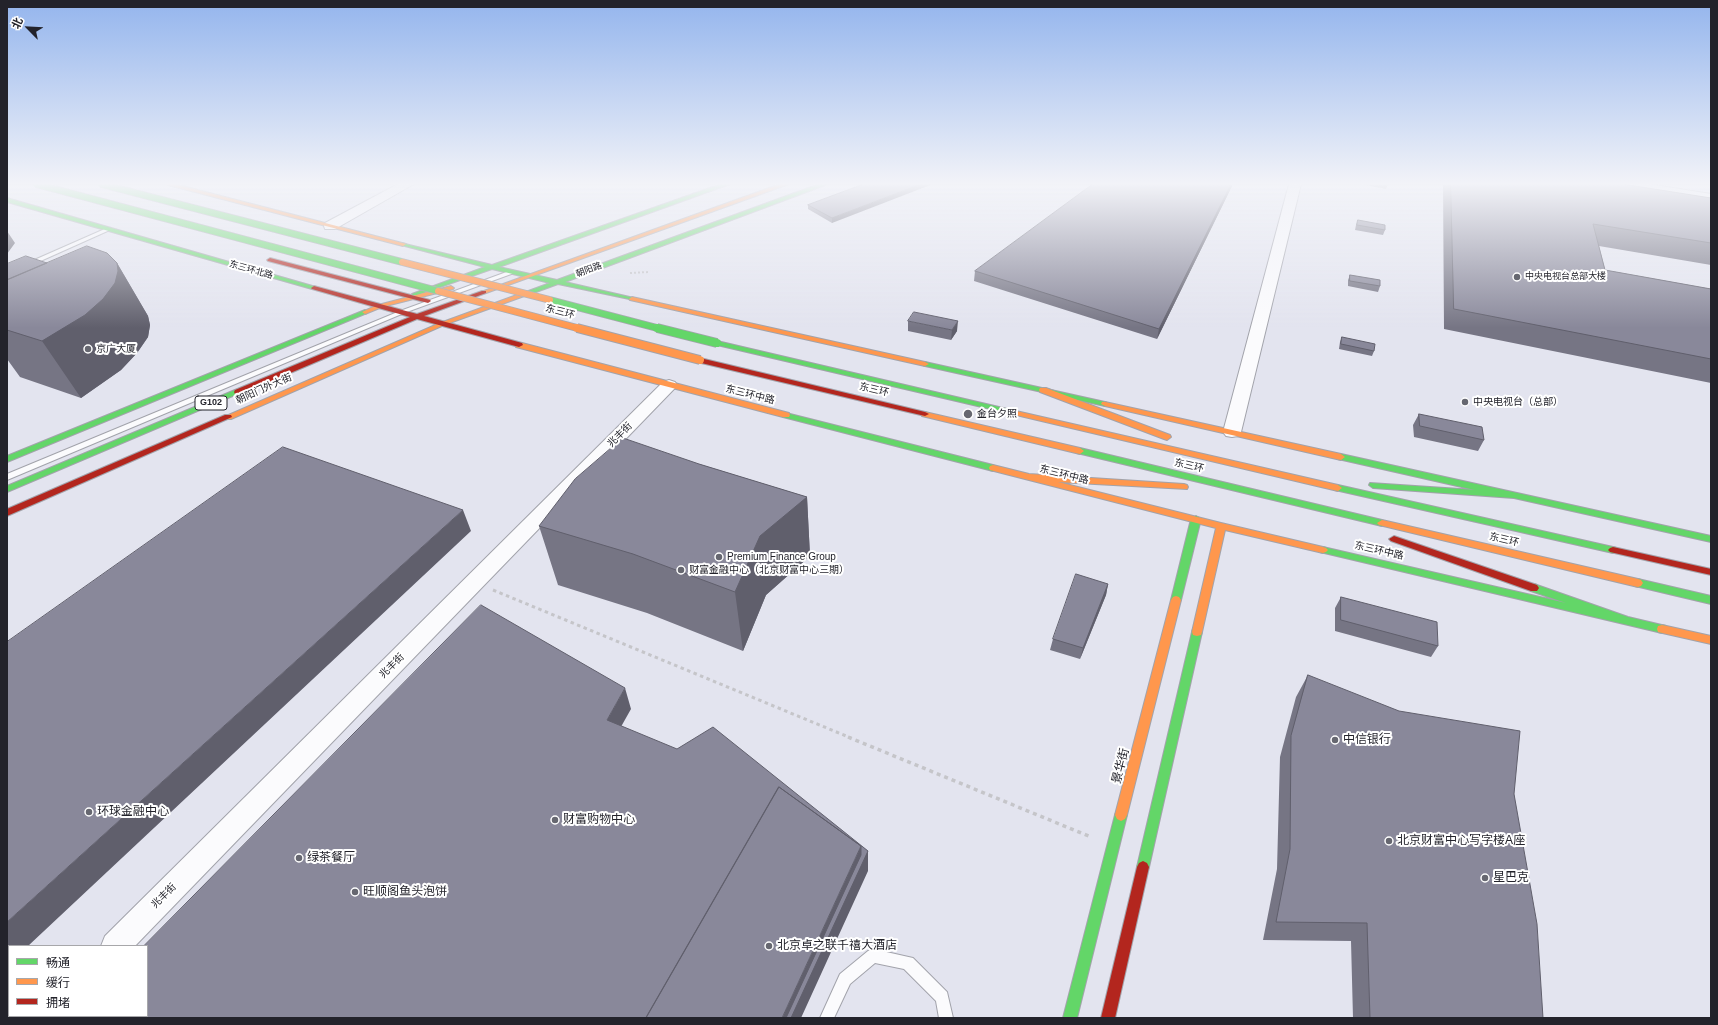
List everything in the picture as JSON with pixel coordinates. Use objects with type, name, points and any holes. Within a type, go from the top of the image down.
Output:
[{"type":"main road","name":"东三环北路","points":[[119,232],[402,312]]},
{"type":"main road","name":"东三环","points":[[216,232],[700,360],[1287,501],[1711,600]]},
{"type":"main road","name":"东三环","points":[[286,232],[717,343],[1291,478],[1711,572]]},
{"type":"main road","points":[[353,232],[529,276],[1711,539]]},
{"type":"main road","points":[[411,297],[592,232]]},
{"type":"main road","name":"G102","points":[[7,459],[380,306],[512,272],[626,232]]},
{"type":"main road","name":"朝阳路","points":[[529,276],[653,232]]},
{"type":"main road","name":"朝阳路","points":[[471,313],[694,232]]},
{"type":"main road","points":[[130,235],[165,235]]},
{"type":"main road","points":[[356,300],[436,253]]},
{"type":"main road","points":[[262,258],[471,313]]},
{"type":"main road","name":"G102","points":[[416,316],[529,276]]},
{"type":"main road","name":"东三环中路","points":[[402,312],[669,385],[1196,520],[1711,640]]},
{"type":"main road","name":"朝阳门外大街","points":[[7,513],[442,324],[471,313]]},
{"type":"main road","name":"朝阳门外大街","points":[[7,489],[416,316]]},
{"type":"main road","points":[[1043,390],[1250,468]]},
{"type":"main road","points":[[1029,477],[1245,491]]},
{"type":"main road","points":[[1291,478],[1522,496]]},
{"type":"main road","points":[[1287,501],[1370,530]]},
{"type":"main road","name":"景华街","points":[[1070,1018],[1196,520]]},
{"type":"main road","points":[[1108,1018],[1221,526]]},
{"type":"main road","points":[[1385,535],[1624,619]]},
{"type":"street","points":[[1232,432],[1283,232]]},
{"type":"street","name":"兆丰街","points":[[116,945],[669,385]]},
{"type":"lane","points":[[7,274],[103,232]]},
{"type":"lane","points":[[7,477],[402,312],[512,272]]},
{"type":"lane","points":[[827,1018],[845,979],[873,956],[908,963],[942,997],[946,1018]]},
{"type":"path","points":[[474,582],[1113,846]]},
{"type":"building","points":[[1028,232],[1207,232],[1159,329],[975,271]]},
{"type":"building","points":[[1452,232],[1595,232],[1605,270],[1711,289],[1711,359],[1454,309]]},
{"type":"building","points":[[1642,232],[1711,232],[1711,243]]},
{"type":"building","points":[[87,246],[107,253],[117,263],[118,271],[115,283],[103,299],[85,315],[42,341],[7,330],[7,280]]},
{"type":"building","points":[[26,256],[47,263],[7,280],[7,264]]},
{"type":"building","points":[[1350,275],[1380,280],[1380,286],[1350,281]]},
{"type":"building","points":[[914,312],[958,321],[952,330],[908,321]]},
{"type":"building","points":[[1342,337],[1375,344],[1374,351],[1341,344]]},
{"type":"building","points":[[1419,414],[1482,427],[1484,440],[1420,426]]},
{"type":"building","points":[[623,438],[699,464],[807,497],[760,536],[735,592],[633,554],[539,526],[575,479]]},
{"type":"building","name":"环球金融中心","points":[[283,447],[463,510],[7,922],[7,642]]},
{"type":"building","points":[[1076,574],[1108,584],[1083,648],[1053,639]]},
{"type":"building","points":[[1341,597],[1437,622],[1438,646],[1341,620]]},
{"type":"building","name":"财富购物中心","points":[[481,605],[625,688],[607,720],[677,749],[713,727],[868,851],[791,1018],[786,1018],[861,855],[861,846],[779,787],[646,1018],[73,1018],[148,1017],[148,945],[145,945]]},
{"type":"building","name":"北京财富中心写字楼A座","points":[[1308,675],[1399,711],[1520,731],[1514,794],[1537,924],[1543,1018],[1370,1018],[1367,923],[1276,922],[1290,849],[1291,736]]},
{"type":"building","name":"北京卓之联千禧大酒店","points":[[779,787],[861,846],[782,1018],[646,1018]]},
{"type":"traffic: fast","points":[[118,232],[314,288]]},
{"type":"traffic: fast","points":[[216,232],[438,291]]},
{"type":"traffic: fast","points":[[286,232],[402,262]]},
{"type":"traffic: fast","points":[[415,294],[592,232]]},
{"type":"traffic: fast","points":[[525,294],[695,232]]},
{"type":"traffic: fast","points":[[403,244],[512,272],[632,299]]},
{"type":"traffic: fast","points":[[550,300],[717,343]]},
{"type":"traffic: fast","points":[[7,459],[365,312]]},
{"type":"traffic: fast","points":[[717,343],[1016,413]]},
{"type":"traffic: fast","points":[[925,364],[1105,404]]},
{"type":"traffic: fast","points":[[7,489],[238,392]]},
{"type":"traffic: fast","points":[[786,415],[993,468]]},
{"type":"traffic: fast","points":[[1080,451],[1382,523]]},
{"type":"traffic: fast","points":[[1341,457],[1711,539]]},
{"type":"traffic: fast","points":[[1373,485],[1522,496]]},
{"type":"traffic: fast","points":[[1338,488],[1613,550]]},
{"type":"traffic: fast","points":[[1176,600],[1196,519]]},
{"type":"traffic: fast","points":[[1323,550],[1662,629]]},
{"type":"traffic: fast","points":[[1638,583],[1711,600]]},
{"type":"traffic: fast","points":[[1534,588],[1624,619]]},
{"type":"traffic: fast","points":[[1143,867],[1197,632]]},
{"type":"traffic: fast","points":[[1070,1018],[1121,815]]},
{"type":"traffic: slow","points":[[355,232],[403,244]]},
{"type":"traffic: slow","points":[[484,292],[653,232]]},
{"type":"traffic: slow","points":[[402,262],[550,300]]},
{"type":"traffic: slow","points":[[365,312],[380,306],[451,288]]},
{"type":"traffic: slow","points":[[438,291],[700,360]]},
{"type":"traffic: slow","points":[[228,417],[442,324],[525,294]]},
{"type":"traffic: slow","points":[[632,299],[925,364]]},
{"type":"traffic: slow","points":[[519,345],[786,415]]},
{"type":"traffic: slow","points":[[1043,390],[1167,437]]},
{"type":"traffic: slow","points":[[1105,404],[1341,457]]},
{"type":"traffic: slow","points":[[1016,413],[1338,488]]},
{"type":"traffic: slow","points":[[925,414],[1080,451]]},
{"type":"traffic: slow","points":[[993,468],[1221,526],[1323,550]]},
{"type":"traffic: slow","points":[[1029,477],[1184,487]]},
{"type":"traffic: slow","points":[[1382,523],[1638,583]]},
{"type":"traffic: slow","points":[[1197,632],[1221,526]]},
{"type":"traffic: slow","points":[[1121,815],[1176,600]]},
{"type":"traffic: slow","points":[[1662,629],[1711,640]]},
{"type":"traffic: jam","points":[[270,260],[428,301]]},
{"type":"traffic: jam","points":[[314,288],[519,345]]},
{"type":"traffic: jam","points":[[238,392],[416,317],[484,292]]},
{"type":"traffic: jam","points":[[700,360],[925,414]]},
{"type":"traffic: jam","points":[[7,513],[228,417]]},
{"type":"traffic: jam","points":[[1394,539],[1534,588]]},
{"type":"traffic: jam","points":[[1613,550],[1711,572]]},
{"type":"traffic: jam","points":[[1108,1018],[1143,867]]},
{"type":"place","name":"中央电视台总部大楼","points":[[1517,277]]},
{"type":"place","name":"京广大厦","points":[[88,349]]},
{"type":"place","name":"中央电视台（总部）","points":[[1465,402]]},
{"type":"place","name":"金台夕照","points":[[968,414]]},
{"type":"place","name":"Premium Finance Group","points":[[719,557]]},
{"type":"place","name":"财富金融中心（北京财富中心三期）","points":[[681,570]]},
{"type":"place","name":"中信银行","points":[[1335,740]]},
{"type":"place","name":"环球金融中心","points":[[89,812]]},
{"type":"place","name":"财富购物中心","points":[[555,820]]},
{"type":"place","name":"北京财富中心写字楼A座","points":[[1389,841]]},
{"type":"place","name":"绿茶餐厅","points":[[299,858]]},
{"type":"place","name":"星巴克","points":[[1485,878]]},
{"type":"place","name":"旺顺阁鱼头泡饼","points":[[355,892]]},
{"type":"place","name":"北京卓之联千禧大酒店","points":[[769,946]]}]
